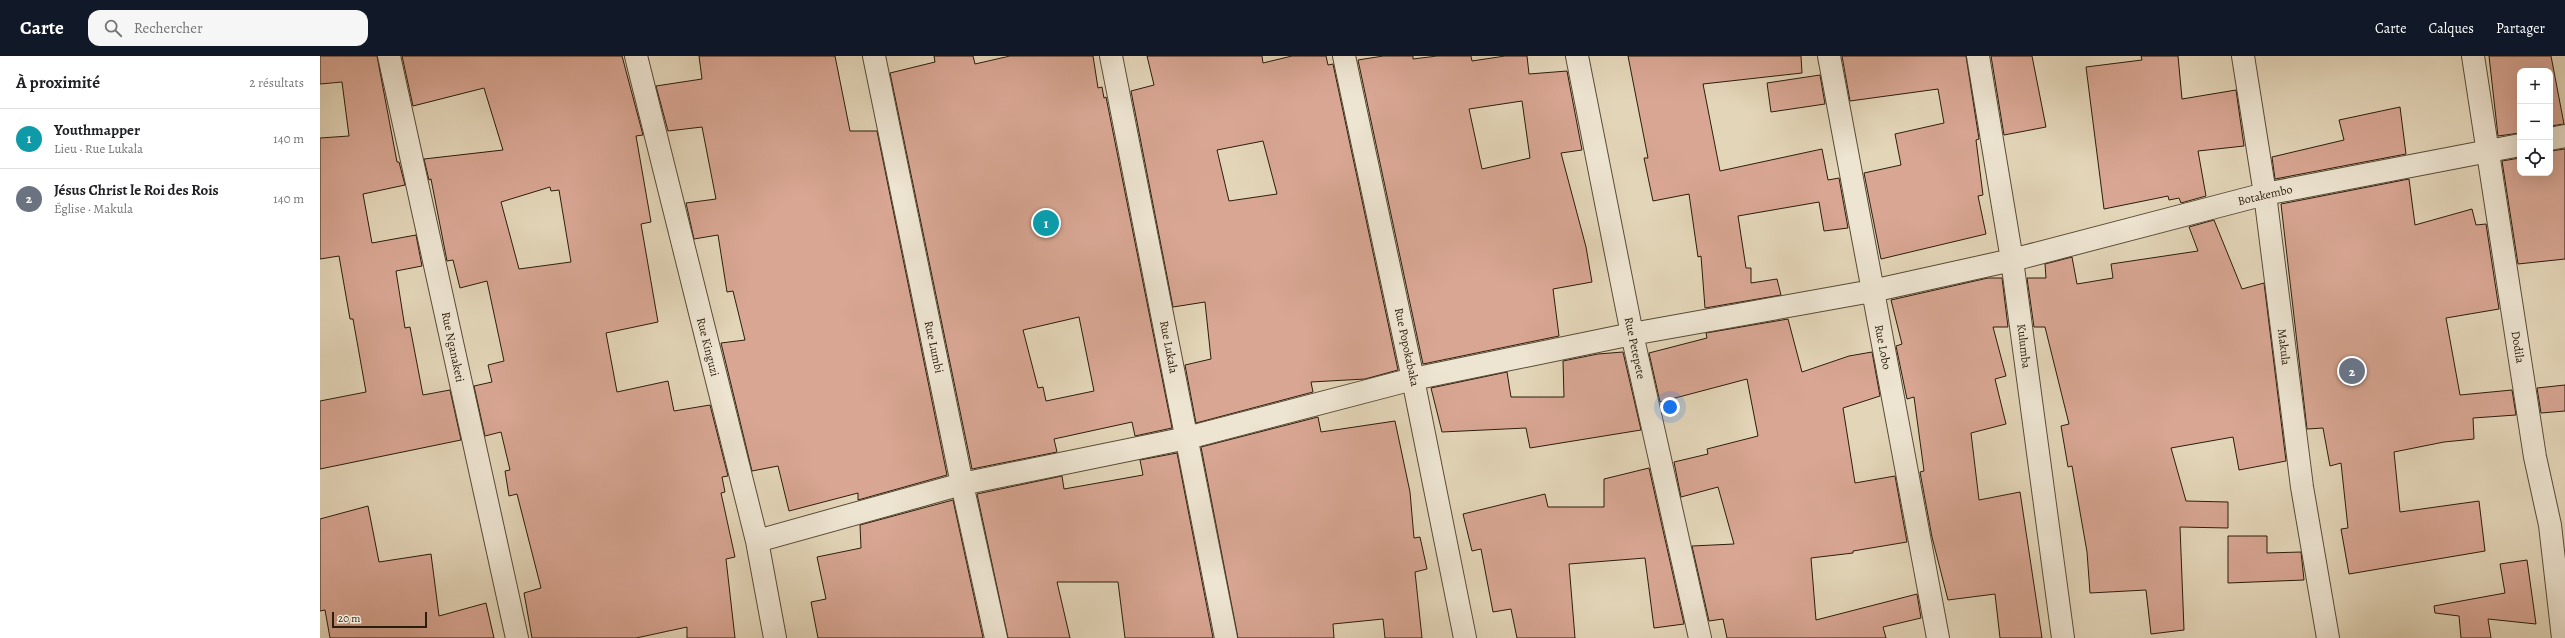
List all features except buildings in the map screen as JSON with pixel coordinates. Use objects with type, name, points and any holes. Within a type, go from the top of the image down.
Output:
[{"type":"street","name":"Rue Nganaketi","points":[[389,56],[517,638]]},
{"type":"street","name":"Rue Kinguzi","points":[[636,56],[757,541],[775,638]]},
{"type":"street","name":"Rue Lumbi","points":[[874,56],[962,484],[996,638]]},
{"type":"street","name":"Rue Lukala","points":[[1111,56],[1226,638]]},
{"type":"street","name":"Rue Popokabaka","points":[[1344,56],[1414,379],[1465,638]]},
{"type":"street","name":"Rue Petepete","points":[[1577,56],[1632,334],[1700,638]]},
{"type":"street","name":"Rue Lobo","points":[[1829,56],[1938,638]]},
{"type":"street","name":"Kulumba","points":[[1978,56],[2012,260],[2062,638]]},
{"type":"street","name":"Makula","points":[[2243,56],[2265,194],[2302,487],[2328,638]]},
{"type":"street","name":"Dodila","points":[[2473,56],[2535,457],[2550,525],[2563,638]]},
{"type":"street","points":[[2553,138],[2565,136]]},
{"type":"street","name":"Botakembo","points":[[757,541],[962,484],[1187,438],[1414,379],[1632,334],[1872,291],[2012,260],[2265,194],[2517,146]]},
{"type":"place","name":"Youthmapper","points":[[1046,223]]},
{"type":"place","name":"Jésus Christ le Roi des Rois","points":[[2352,371]]}]
